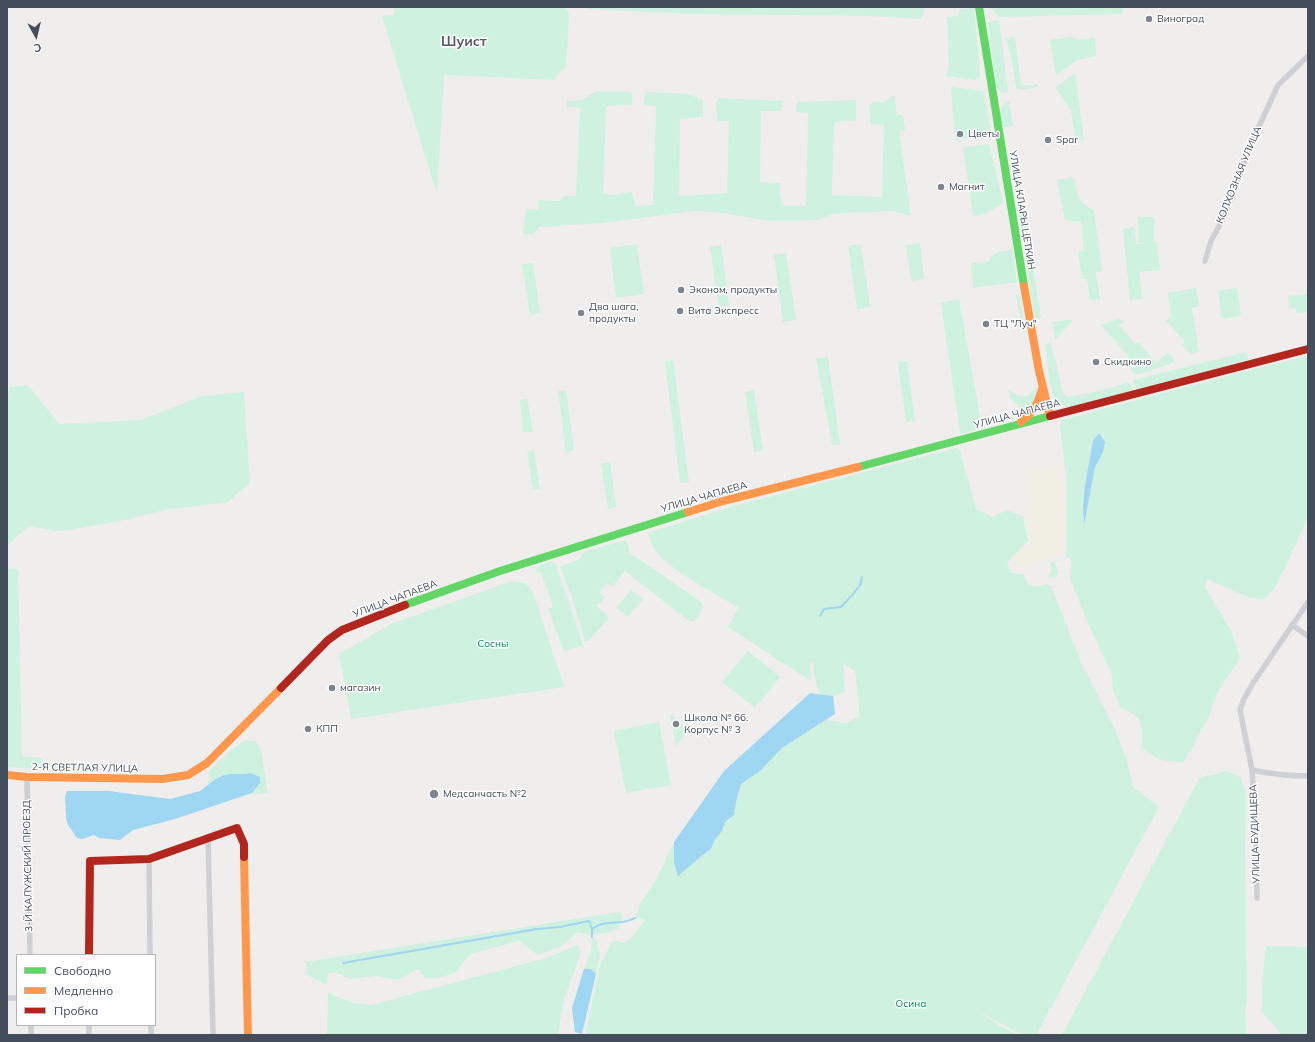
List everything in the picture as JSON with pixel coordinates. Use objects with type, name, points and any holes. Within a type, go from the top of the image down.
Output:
[{"type":"street","name":"УЛИЦА КЛАРЫ ЦЕТКИН","points":[[979,7],[1029,322],[1042,388],[1050,416]]},
{"type":"street","name":"КОЛХОЗНАЯ УЛИЦА","points":[[1205,261],[1211,241],[1224,217],[1251,144],[1278,85],[1308,56]]},
{"type":"street","name":"УЛИЦА ЧАПАЕВА","points":[[164,779],[188,775],[207,763],[328,640],[342,630],[371,618],[530,561],[723,500],[804,481],[1308,349]]},
{"type":"street","points":[[1018,424],[1029,416],[1036,408],[1042,388]]},
{"type":"street","name":"УЛИЦА БУДИЩЕВА","points":[[1257,898],[1256,837],[1252,770],[1240,710],[1253,683],[1308,602]]},
{"type":"street","points":[[1292,625],[1308,636]]},
{"type":"street","name":"УЛИЦА БУДИЩЕВА","points":[[1252,770],[1292,776],[1308,776]]},
{"type":"street","name":"2-Я СВЕТЛАЯ УЛИЦА","points":[[7,775],[27,777],[164,779]]},
{"type":"street","name":"3-Й КАЛУЖСКИЙ ПРОЕЗД","points":[[27,777],[30,954]]},
{"type":"street","points":[[89,954],[90,861],[149,859],[237,828],[244,844],[248,1035]]},
{"type":"street","points":[[208,837],[213,1035]]},
{"type":"street","points":[[149,859],[150,954]]},
{"type":"green space","points":[[394,7],[564,7],[568,10],[569,19],[566,67],[554,80],[444,75],[437,194],[382,16],[394,15]]},
{"type":"green space","points":[[580,7],[925,8],[921,19],[871,16],[686,14],[588,9]]},
{"type":"green space","points":[[989,7],[1124,7],[1122,14],[1000,17]]},
{"type":"green space","points":[[974,8],[980,77],[976,80],[946,76],[949,66],[947,17],[958,16],[960,9]]},
{"type":"green space","points":[[999,20],[1008,92],[1004,93],[996,87],[988,22]]},
{"type":"green space","points":[[1015,37],[1021,86],[1037,84],[1038,87],[1023,90],[1016,88],[1011,56],[1005,38]]},
{"type":"green space","points":[[1071,37],[1078,39],[1095,38],[1096,56],[1077,60],[1056,76],[1050,40]]},
{"type":"green space","points":[[1075,72],[1084,141],[1075,139],[1071,111],[1056,88]]},
{"type":"green space","points":[[951,87],[983,91],[991,132],[989,135],[955,140]]},
{"type":"green space","points":[[597,91],[630,92],[633,95],[632,105],[606,106],[603,194],[615,195],[632,192],[635,206],[653,205],[656,106],[644,105],[647,92],[688,94],[703,100],[703,117],[680,119],[679,196],[727,193],[729,121],[717,121],[716,103],[718,99],[783,101],[781,111],[761,111],[760,182],[780,183],[781,198],[785,206],[806,206],[808,113],[796,112],[797,102],[856,100],[856,121],[834,122],[832,195],[882,197],[884,125],[872,124],[870,121],[869,106],[873,102],[885,102],[894,95],[897,115],[903,115],[905,130],[899,131],[911,216],[893,211],[833,214],[818,220],[769,221],[723,213],[694,211],[602,223],[539,227],[534,234],[523,234],[526,209],[538,210],[539,200],[559,201],[564,196],[576,196],[580,108],[567,107],[567,101],[582,100]]},
{"type":"green space","points":[[1009,102],[1013,126],[1005,127],[1002,126],[1001,109]]},
{"type":"green space","points":[[989,144],[1003,203],[987,213],[973,216],[963,147]]},
{"type":"green space","points":[[1074,177],[1081,201],[1094,210],[1102,271],[1096,272],[1100,299],[1090,300],[1087,279],[1082,279],[1078,252],[1084,251],[1081,221],[1069,221],[1064,217],[1057,180]]},
{"type":"green space","points":[[1023,205],[1041,318],[1036,318],[1034,316],[1017,206]]},
{"type":"green space","points":[[1138,217],[1154,217],[1154,242],[1157,242],[1160,270],[1139,272],[1142,299],[1130,300],[1123,229],[1134,227],[1136,244],[1146,243],[1138,243]]},
{"type":"green space","points":[[920,243],[924,279],[911,281],[906,245]]},
{"type":"green space","points":[[637,244],[644,294],[616,298],[610,248]]},
{"type":"green space","points":[[861,244],[870,307],[857,309],[848,246]]},
{"type":"green space","points":[[721,245],[729,306],[719,307],[710,247]]},
{"type":"green space","points":[[1012,249],[1017,282],[973,288],[971,263],[987,262],[996,253]]},
{"type":"green space","points":[[786,253],[796,320],[783,322],[774,255]]},
{"type":"green space","points":[[533,263],[540,313],[530,315],[522,264]]},
{"type":"green space","points":[[1196,288],[1199,306],[1192,308],[1199,352],[1191,354],[1182,345],[1185,341],[1166,321],[1171,316],[1168,293]]},
{"type":"green space","points":[[1237,288],[1241,316],[1222,319],[1218,291]]},
{"type":"green space","points":[[1019,294],[1025,329],[1024,337],[1016,295]]},
{"type":"green space","points":[[1308,294],[1308,312],[1296,313],[1295,308],[1290,309],[1288,296]]},
{"type":"green space","points":[[959,299],[982,428],[960,434],[941,303]]},
{"type":"green space","points":[[1074,319],[1055,340],[1052,322]]},
{"type":"green space","points":[[1118,319],[1124,321],[1119,325],[1135,344],[1138,342],[1156,363],[1168,353],[1176,362],[1140,374],[1134,374],[1125,361],[1129,357],[1101,325]]},
{"type":"green space","points":[[1050,343],[1063,394],[1068,397],[1103,390],[1129,382],[1134,391],[1077,406],[1064,407],[1053,395],[1050,385],[1045,344]]},
{"type":"green space","points":[[1246,352],[1248,360],[1137,390],[1133,380]]},
{"type":"green space","points":[[1308,356],[1308,517],[1274,589],[1264,599],[1250,598],[1207,579],[1205,587],[1231,631],[1240,658],[1218,691],[1209,715],[1224,732],[1209,716],[1184,762],[1162,760],[1147,752],[1142,748],[1141,727],[1138,718],[1120,707],[1113,690],[1112,675],[1070,579],[1071,559],[1067,557],[1055,562],[1058,572],[1056,578],[1047,577],[1051,571],[1051,563],[1023,574],[1066,557],[1066,478],[1060,425],[1062,420],[1253,369]]},
{"type":"green space","points":[[828,357],[840,444],[832,445],[816,358]]},
{"type":"green space","points":[[673,360],[689,482],[680,483],[665,361]]},
{"type":"green space","points":[[907,361],[915,421],[906,422],[898,362]]},
{"type":"green space","points":[[28,385],[59,424],[141,420],[202,396],[244,392],[250,483],[227,502],[164,510],[130,519],[69,530],[55,531],[29,526],[7,545],[7,401],[9,387]]},
{"type":"green space","points":[[1037,387],[1036,402],[1021,418],[1019,406],[1010,398],[1008,388],[1017,395],[1028,396]]},
{"type":"green space","points":[[566,390],[574,450],[566,452],[558,391]]},
{"type":"green space","points":[[754,390],[763,450],[754,452],[745,392]]},
{"type":"green space","points":[[527,398],[533,432],[523,432],[520,400]]},
{"type":"green space","name":"Осина","points":[[956,448],[960,451],[976,509],[993,517],[1006,510],[1023,516],[1028,541],[1007,562],[1011,573],[1023,574],[1029,585],[1038,586],[1046,584],[1051,586],[1084,669],[1116,732],[1126,758],[1133,787],[1159,807],[1036,1035],[1023,1035],[977,1011],[1000,1026],[1019,1035],[585,1035],[600,965],[613,940],[624,943],[632,937],[645,920],[635,918],[639,906],[657,878],[674,842],[674,863],[678,875],[711,849],[715,839],[722,831],[725,822],[734,815],[740,784],[760,771],[782,748],[826,720],[846,723],[860,716],[855,671],[843,663],[845,692],[833,696],[819,694],[813,669],[813,661],[810,664],[811,681],[728,627],[739,608],[680,573],[669,564],[654,548],[648,533],[730,507]]},
{"type":"green space","points":[[534,450],[540,489],[533,490],[527,451]]},
{"type":"green space","points":[[610,462],[616,507],[608,509],[601,463]]},
{"type":"green space","points":[[626,540],[629,548],[629,555],[633,555],[701,602],[703,607],[697,619],[690,622],[625,571],[612,587],[607,583],[599,592],[605,597],[596,606],[607,615],[608,620],[588,641],[585,641],[571,595],[560,567],[580,559],[581,555],[586,551]]},
{"type":"green space","points":[[553,562],[556,565],[583,645],[565,651],[548,609],[553,607],[541,572],[537,573],[536,569],[539,566]]},
{"type":"green space","points":[[7,568],[18,569],[22,756],[42,758],[42,765],[40,769],[7,767]]},
{"type":"green space","name":"Сосны","points":[[512,581],[525,583],[533,592],[564,687],[351,719],[339,654],[391,624]]},
{"type":"green space","points":[[631,590],[643,599],[628,617],[616,608]]},
{"type":"green space","points":[[748,651],[780,677],[755,708],[722,682]]},
{"type":"green space","points":[[670,714],[689,730],[676,746]]},
{"type":"green space","points":[[659,722],[671,785],[626,793],[614,731]]},
{"type":"green space","points":[[1224,732],[1200,778],[1226,771],[1239,776],[1246,791],[1245,848],[1247,997],[1245,1010],[1247,1035],[1062,1035]]},
{"type":"green space","points":[[246,740],[256,741],[261,751],[268,793],[252,793],[260,783],[260,777],[232,774],[207,787],[208,781],[212,777],[207,773],[232,749]]},
{"type":"green space","points":[[619,912],[622,913],[622,919],[619,928],[614,930],[593,935],[578,932],[560,947],[538,955],[519,941],[470,954],[455,973],[438,978],[425,978],[418,969],[398,980],[375,976],[350,979],[335,972],[328,974],[326,985],[306,974],[307,967],[305,962]]},
{"type":"green space","points":[[592,937],[596,939],[600,955],[596,974],[591,969],[584,969],[591,950]]},
{"type":"green space","points":[[578,945],[581,952],[563,1003],[558,1035],[327,1035],[328,993],[353,1003],[371,1005],[546,958]]},
{"type":"green space","points":[[1266,946],[1308,947],[1308,1035],[1282,1035],[1262,1012],[1262,985]]},
{"type":"sand","points":[[1059,463],[1063,509],[1063,544],[1061,555],[1044,559],[1022,569],[1011,562],[1032,542],[1030,497],[1032,468],[1044,470]]},
{"type":"water","points":[[1099,433],[1105,442],[1103,452],[1095,467],[1084,525],[1083,507],[1085,486],[1093,441]]},
{"type":"water","points":[[810,693],[833,696],[835,714],[782,748],[760,771],[741,784],[734,815],[725,822],[722,831],[715,839],[711,849],[678,876],[674,863],[674,842],[724,771]]},
{"type":"water","points":[[250,773],[260,777],[260,783],[252,793],[175,819],[133,830],[120,840],[99,838],[94,835],[82,839],[77,838],[68,825],[66,818],[65,796],[67,791],[109,791],[170,799],[200,791],[224,775]]},
{"type":"water","points":[[584,969],[591,969],[596,974],[582,1034],[575,1032],[572,1008]]},
{"type":"waterway","points":[[820,616],[824,609],[841,607],[860,585],[862,577]]},
{"type":"waterway","points":[[592,937],[592,929],[599,925],[625,922],[635,918]]},
{"type":"waterway","points":[[343,963],[589,921],[592,929]]},
{"type":"traffic: fast","points":[[979,7],[1024,286]]},
{"type":"traffic: fast","points":[[858,467],[1050,416]]},
{"type":"traffic: fast","points":[[405,605],[500,571],[688,512]]},
{"type":"traffic: slow","points":[[1024,286],[1039,371],[1050,416]]},
{"type":"traffic: slow","points":[[1021,422],[1029,415],[1039,399],[1042,389]]},
{"type":"traffic: slow","points":[[688,512],[723,501],[858,467]]},
{"type":"traffic: slow","points":[[7,775],[27,777],[163,779],[188,775],[207,763],[281,688]]},
{"type":"traffic: slow","points":[[244,857],[248,1035]]},
{"type":"traffic: jam","points":[[1050,416],[1308,349]]},
{"type":"traffic: jam","points":[[281,688],[328,640],[342,630],[405,605]]},
{"type":"traffic: jam","points":[[89,954],[90,861],[149,859],[237,828],[244,844],[244,857]]},
{"type":"place","name":"Виноград","points":[[1149,19]]},
{"type":"place","name":"Цветы","points":[[960,134]]},
{"type":"place","name":"Spar","points":[[1048,140]]},
{"type":"place","name":"Магнит","points":[[941,187]]},
{"type":"place","name":"Эконом, продукты","points":[[681,290]]},
{"type":"place","name":"Вита Экспресс","points":[[680,311]]},
{"type":"place","name":"Два шага, продукты","points":[[581,313]]},
{"type":"place","name":"ТЦ \"Луч\"","points":[[986,324]]},
{"type":"place","name":"Скидкино","points":[[1096,362]]},
{"type":"place","name":"магазин","points":[[332,688]]},
{"type":"place","name":"Школа № 66. Корпус № 3","points":[[676,724]]},
{"type":"place","name":"КПП","points":[[308,729]]},
{"type":"place","name":"Медсанчасть №2","points":[[434,794]]},
{"type":"district","name":"Шуист","points":[[464,42]]}]
